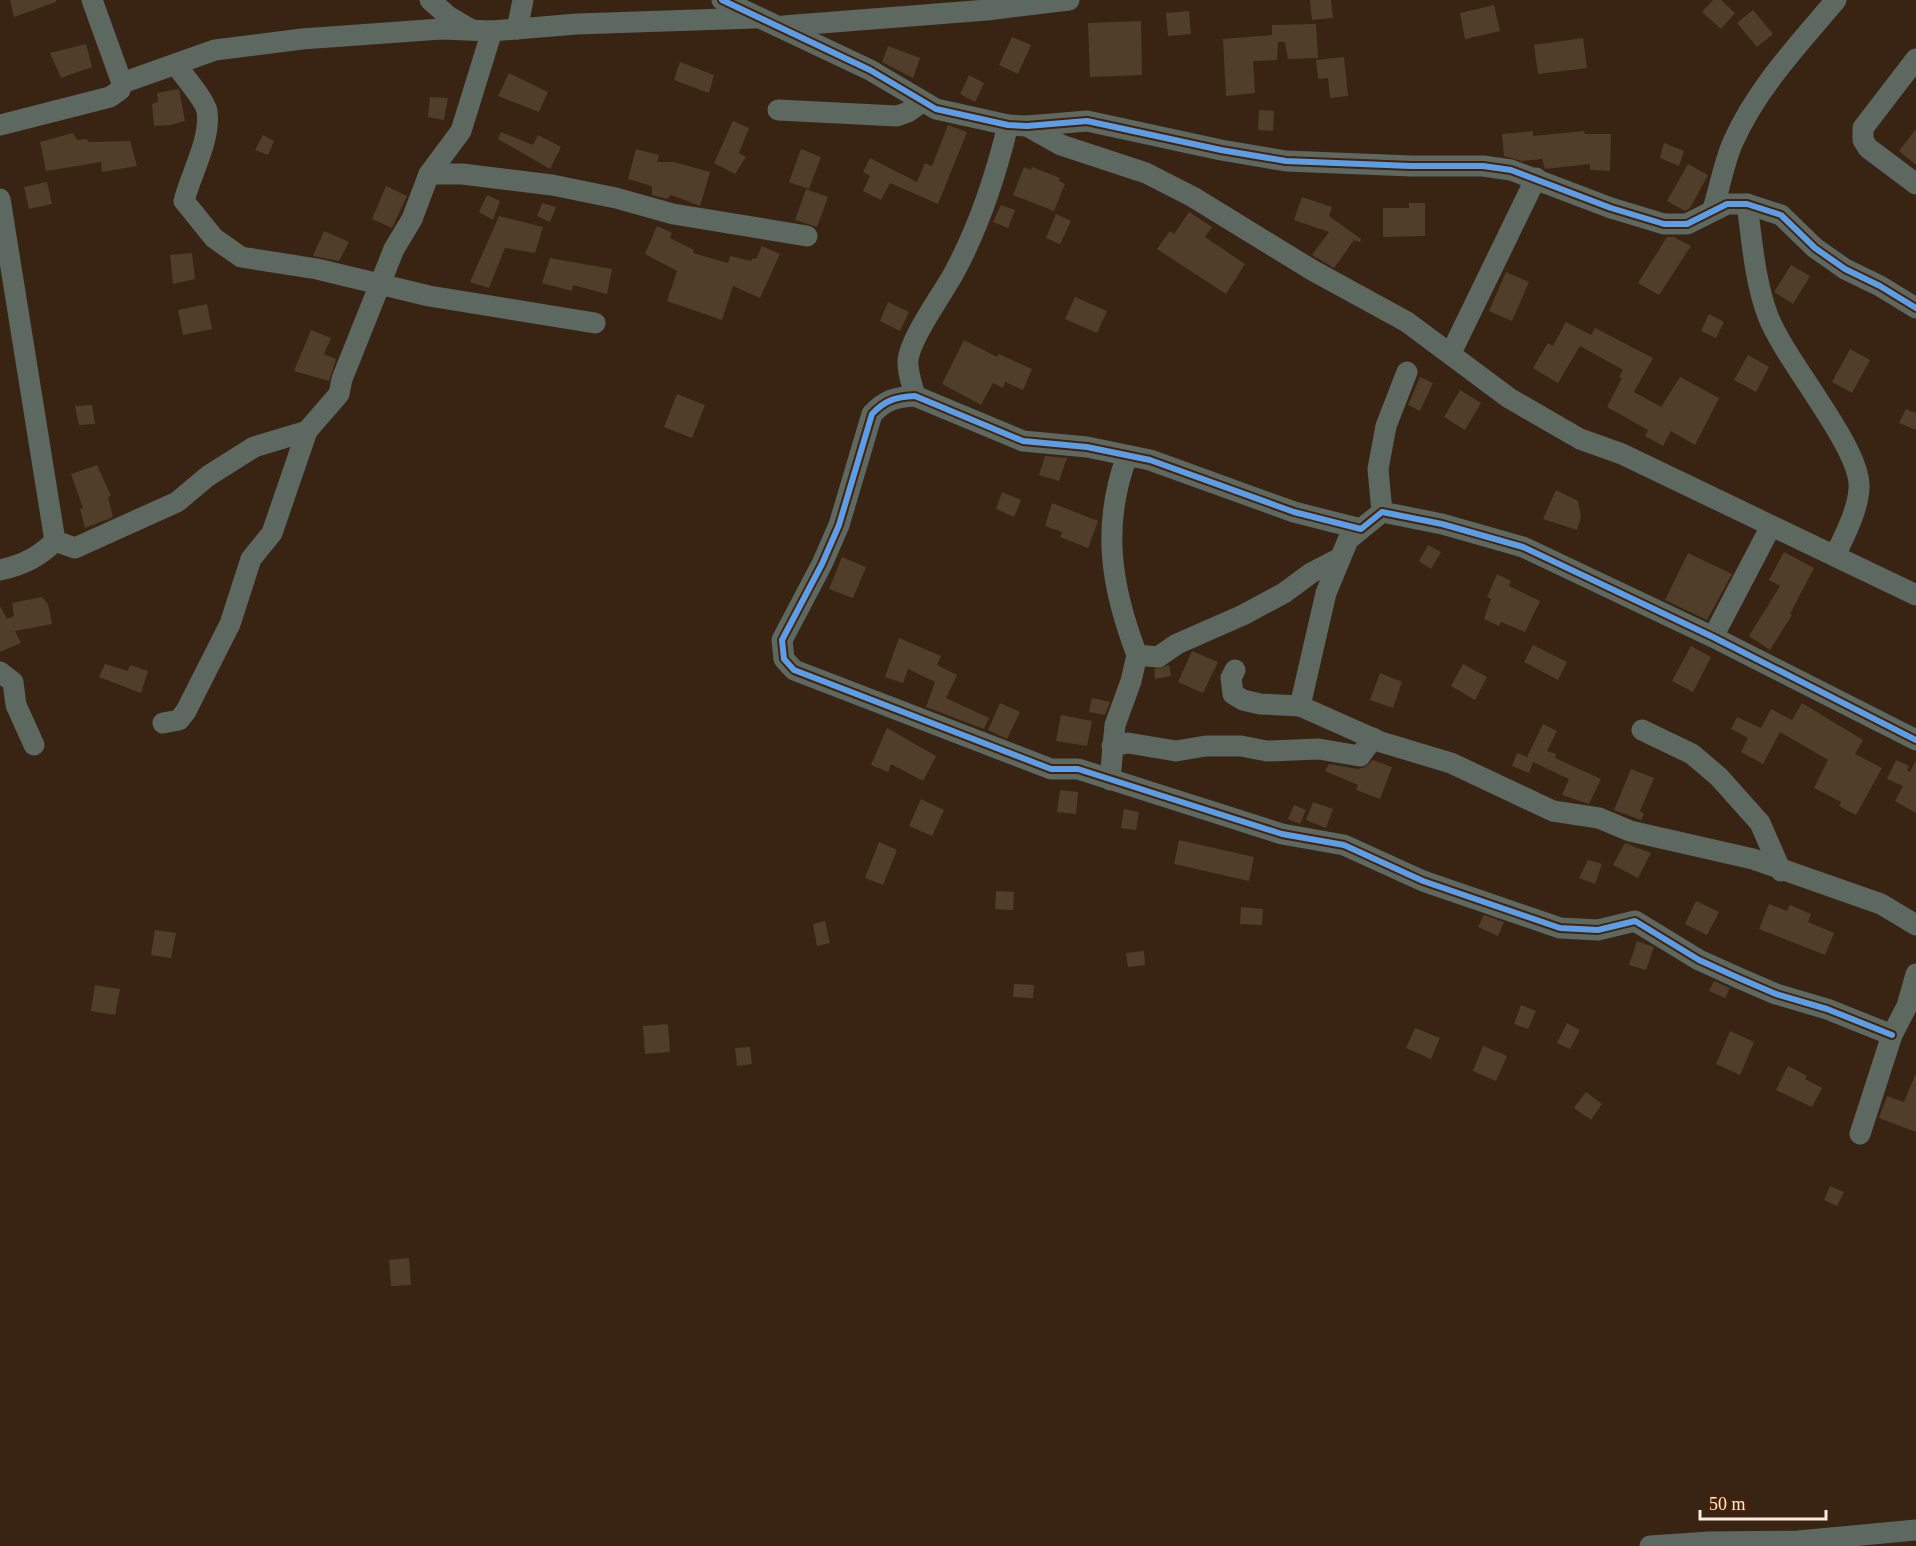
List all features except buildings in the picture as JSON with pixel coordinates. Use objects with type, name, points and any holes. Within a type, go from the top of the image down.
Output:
[{"type":"street","points":[[0,125],[110,97],[120,90],[122,84],[92,0]]},
{"type":"street","points":[[430,0],[448,16],[482,31]]},
{"type":"street","points":[[517,29],[523,0]]},
{"type":"street","points":[[722,0],[758,18],[782,26],[870,70],[936,109],[1018,126],[1060,145],[1146,173],[1193,197],[1312,270],[1407,322],[1509,398],[1580,439],[1622,454],[1916,595]]},
{"type":"street","points":[[782,26],[987,10],[1069,0]]},
{"type":"street","points":[[1713,209],[1731,145],[1747,113],[1767,82],[1836,0]]},
{"type":"street","points":[[122,84],[224,48],[429,30],[482,31],[758,18]]},
{"type":"street","points":[[163,723],[179,720],[186,711],[230,624],[244,573],[250,559],[272,533],[307,431],[339,394],[342,379],[394,249],[412,219],[429,174],[461,131],[482,31]]},
{"type":"street","points":[[1912,174],[1868,148],[1863,140],[1863,128],[1916,59]]},
{"type":"street","points":[[114,60],[154,72]]},
{"type":"street","points":[[176,65],[207,110],[204,146],[191,174],[184,201],[214,238],[241,257],[317,269],[381,285],[595,323]]},
{"type":"street","points":[[778,110],[897,116],[908,112],[922,102]]},
{"type":"street","points":[[1018,126],[1087,121],[1221,150],[1286,160],[1411,166],[1483,166],[1511,170],[1611,208],[1664,224],[1687,224],[1727,204],[1747,204],[1780,215],[1815,248],[1845,269],[1880,286],[1916,308]]},
{"type":"street","points":[[915,396],[908,358],[936,301],[955,271],[1018,126]]},
{"type":"street","points":[[429,174],[462,174],[552,185],[616,198],[673,214],[807,236]]},
{"type":"street","points":[[1451,353],[1536,178]]},
{"type":"street","points":[[0,200],[55,541]]},
{"type":"street","points":[[1747,204],[1754,257],[1767,315],[1781,344],[1854,462],[1859,488],[1849,523],[1834,556]]},
{"type":"street","points":[[1382,512],[1378,469],[1386,426],[1407,372]]},
{"type":"street","points":[[1361,529],[1294,512],[1149,460],[1087,447],[1023,441],[915,396],[899,397],[883,402],[872,414],[839,525],[782,640],[784,659],[794,669],[1052,769],[1078,769],[1281,834],[1344,844],[1423,881],[1560,928],[1598,930],[1635,921],[1699,960],[1741,979],[1776,994],[1796,998],[1892,1035]]},
{"type":"street","points":[[55,541],[75,548],[177,502],[208,476],[254,447],[307,431]]},
{"type":"street","points":[[1110,780],[1115,725],[1131,681],[1137,655],[1119,603],[1111,562],[1110,530],[1118,480],[1127,456]]},
{"type":"street","points":[[1300,706],[1326,593],[1340,558],[1348,540],[1382,512]]},
{"type":"street","points":[[1382,512],[1442,524],[1523,547],[1713,637],[1916,740]]},
{"type":"street","points":[[1713,637],[1771,526]]},
{"type":"street","points":[[0,570],[20,566],[41,555],[55,541]]},
{"type":"street","points":[[1137,655],[1158,657],[1177,644],[1274,598],[1311,573],[1340,558]]},
{"type":"street","points":[[1234,670],[1231,678],[1233,694],[1243,700],[1300,706],[1373,738],[1422,756],[1451,763],[1553,811],[1599,818],[1630,831],[1753,859],[1881,904],[1916,925]]},
{"type":"street","points":[[0,672],[13,682],[16,705],[28,725],[34,745]]},
{"type":"street","points":[[1642,730],[1692,754],[1719,777],[1760,823],[1781,870]]},
{"type":"street","points":[[1112,746],[1128,743],[1176,751],[1206,747],[1241,747],[1267,751],[1319,749],[1360,756],[1373,738]]},
{"type":"street","points":[[1860,1134],[1892,1035],[1907,1006],[1916,974]]},
{"type":"street","points":[[1650,1546],[1709,1542],[1798,1541],[1916,1530]]},
{"type":"cycle path","points":[[722,0],[870,70],[936,109],[1008,125],[1027,126],[1087,121],[1221,150],[1286,161],[1411,166],[1483,166],[1511,170],[1611,208],[1664,224],[1687,224],[1727,204],[1747,204],[1781,215],[1815,248],[1845,269],[1880,286],[1916,308]]},
{"type":"cycle path","points":[[1892,1035],[1827,1009],[1776,994],[1741,979],[1699,960],[1635,921],[1598,930],[1560,928],[1423,881],[1344,845],[1282,834],[1078,769],[1051,769],[794,670],[784,659],[782,640],[822,564],[839,525],[872,414],[891,400],[915,396],[1023,441],[1087,447],[1150,460],[1294,512],[1361,529],[1382,512],[1442,524],[1523,547],[1713,637],[1916,740]]}]
